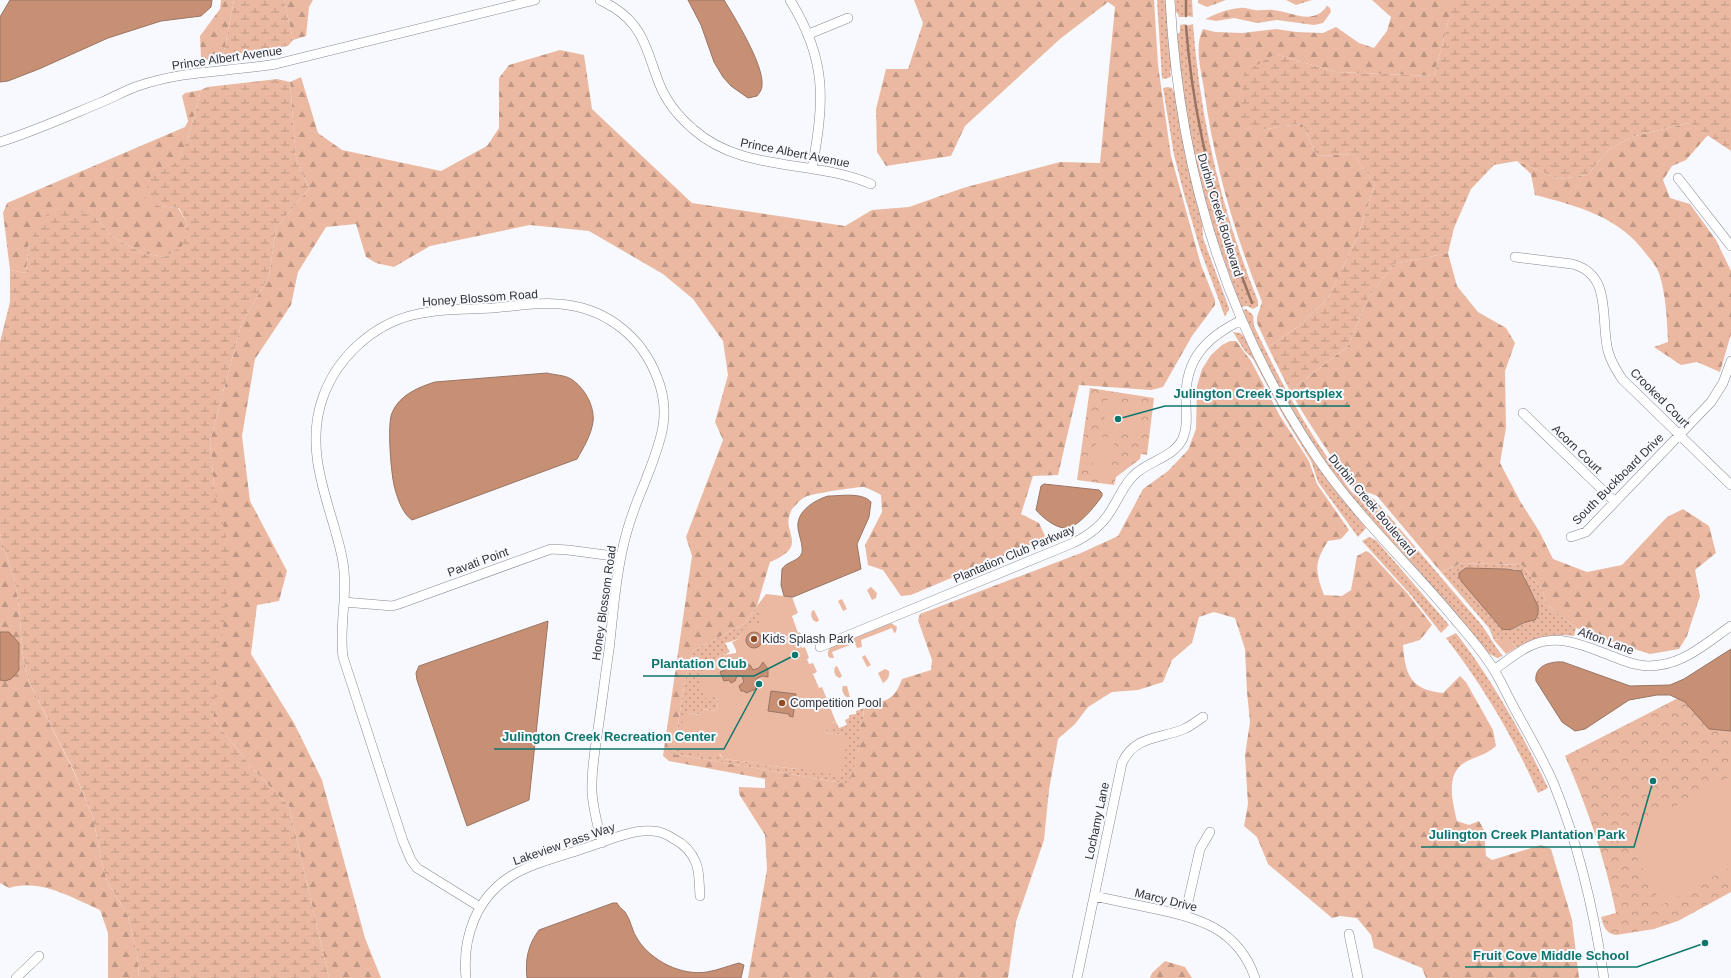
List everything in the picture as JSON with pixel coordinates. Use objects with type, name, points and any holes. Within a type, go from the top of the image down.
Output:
[{"type":"street","name":"Prince Albert Avenue","points":[[0,142],[29,133],[138,86],[170,77],[202,71],[255,68],[282,63],[535,0]]},
{"type":"street","name":"Prince Albert Avenue","points":[[600,0],[618,10],[632,22],[644,39],[660,84],[669,101],[680,117],[694,130],[724,150],[812,170],[846,175],[870,184]]},
{"type":"street","points":[[790,0],[809,34],[818,66],[821,89],[819,129],[812,170]]},
{"type":"street","name":"Durbin Creek Boulevard","points":[[1170,0],[1176,77],[1188,151],[1220,264],[1242,320],[1281,399],[1334,481],[1372,528],[1459,624],[1494,670],[1541,757],[1566,816],[1587,886],[1604,978]]},
{"type":"street","points":[[809,34],[848,18]]},
{"type":"street","points":[[1678,178],[1731,246]]},
{"type":"street","name":"Crooked Court","points":[[1515,257],[1580,266],[1596,279],[1601,290],[1607,350],[1615,369],[1622,379],[1731,485]]},
{"type":"street","name":"Honey Blossom Road","points":[[480,907],[417,868],[407,853],[343,657],[344,570],[342,554],[323,490],[315,448],[315,431],[323,396],[340,364],[351,351],[363,341],[379,329],[396,321],[426,313],[565,304],[596,312],[624,330],[639,344],[650,359],[659,379],[663,400],[663,430],[658,449],[633,512],[621,557],[592,773],[595,814],[602,843]]},
{"type":"street","name":"Plantation Club Parkway","points":[[820,647],[1073,543],[1090,533],[1107,516],[1122,489],[1132,477],[1141,469],[1169,454],[1180,443],[1187,426],[1186,388],[1189,373],[1194,360],[1202,348],[1212,338],[1229,326],[1242,320]]},
{"type":"street","name":"South Buckboard Drive","points":[[1571,537],[1586,532],[1711,402],[1723,383],[1731,361]]},
{"type":"street","name":"Acorn Court","points":[[1523,413],[1615,502]]},
{"type":"street","name":"Pavati Point","points":[[344,602],[392,606],[551,549],[621,557]]},
{"type":"street","name":"Afton Lane","points":[[1494,670],[1530,646],[1553,640],[1576,642],[1638,665],[1660,665],[1676,661],[1694,651],[1731,626]]},
{"type":"street","name":"Lochamy Lane","points":[[1077,978],[1122,763],[1125,755],[1137,744],[1185,729],[1202,717]]},
{"type":"street","name":"Lakeview Pass Way","points":[[466,978],[466,944],[471,924],[480,907],[490,894],[511,876],[539,864],[633,833],[653,830],[665,834],[680,842],[690,852],[696,863],[700,896]]},
{"type":"street","points":[[1185,915],[1200,849],[1210,832]]},
{"type":"street","name":"Marcy Drive","points":[[1094,896],[1185,915],[1209,925],[1232,942],[1249,964],[1255,978]]},
{"type":"street","points":[[1349,934],[1358,978]]},
{"type":"street","points":[[16,978],[39,956]]},
{"type":"green space","points":[[221,0],[234,0],[223,56],[210,61],[201,57],[200,36],[220,9]]},
{"type":"green space","points":[[234,0],[284,0],[293,40],[288,46],[223,56]]},
{"type":"green space","points":[[284,0],[313,0],[309,7],[306,36],[293,40]]},
{"type":"green space","points":[[914,0],[1154,0],[1158,65],[1171,156],[1201,265],[1215,300],[1215,305],[1192,336],[1163,387],[1151,390],[1079,385],[1058,475],[1033,476],[1021,514],[1039,523],[1046,538],[911,595],[901,596],[883,570],[868,565],[865,545],[882,512],[881,495],[861,487],[811,495],[800,501],[792,509],[789,519],[792,544],[789,550],[782,556],[770,562],[757,606],[744,624],[694,650],[686,675],[673,754],[849,783],[859,749],[859,730],[863,719],[864,709],[891,697],[895,693],[902,679],[931,670],[932,660],[918,620],[920,614],[1081,553],[1118,536],[1143,489],[1168,471],[1188,450],[1196,429],[1197,386],[1202,369],[1211,355],[1222,345],[1230,341],[1236,341],[1251,361],[1280,416],[1309,461],[1317,484],[1349,530],[1341,539],[1328,541],[1320,555],[1317,567],[1319,580],[1324,595],[1342,596],[1351,590],[1357,556],[1366,551],[1370,553],[1408,594],[1432,625],[1420,640],[1403,645],[1408,673],[1417,684],[1424,688],[1443,693],[1460,676],[1466,682],[1493,730],[1496,746],[1491,750],[1465,762],[1456,770],[1453,777],[1452,792],[1457,821],[1469,825],[1479,821],[1484,830],[1486,856],[1492,860],[1541,845],[1551,849],[1572,920],[1579,978],[1426,978],[1422,968],[1374,948],[1371,935],[1357,918],[1340,916],[1332,918],[1268,864],[1257,837],[1244,826],[1248,804],[1245,755],[1250,722],[1245,649],[1235,618],[1214,612],[1199,617],[1192,643],[1172,660],[1163,682],[1138,690],[1112,692],[1088,707],[1075,724],[1058,739],[1049,790],[1044,840],[1016,922],[1008,978],[748,978],[767,869],[765,835],[739,794],[739,787],[765,788],[765,779],[669,761],[663,756],[692,556],[686,537],[723,440],[715,422],[728,375],[723,341],[693,299],[663,274],[589,231],[530,225],[430,246],[394,267],[376,263],[366,257],[356,224],[326,227],[298,272],[291,305],[255,359],[242,436],[250,501],[287,571],[279,601],[257,605],[251,654],[294,723],[322,780],[365,938],[381,978],[329,978],[289,806],[251,767],[213,718],[222,627],[210,441],[241,325],[269,276],[276,228],[309,189],[296,157],[290,82],[301,77],[318,133],[342,150],[441,171],[487,146],[499,128],[499,78],[509,65],[560,50],[584,55],[592,109],[692,203],[845,226],[872,210],[909,207],[963,188],[1060,162],[1100,163],[1115,7],[1108,2],[1060,39],[965,126],[951,156],[886,166],[877,152],[876,109],[886,69],[908,69],[923,23]]},
{"type":"green space","points":[[1157,0],[1167,0],[1172,70],[1170,71],[1171,77],[1164,79],[1162,78]]},
{"type":"green space","points":[[1175,0],[1192,0],[1193,17],[1179,17],[1176,12]]},
{"type":"green space","points":[[1198,0],[1226,0],[1207,7],[1198,3]]},
{"type":"green space","points":[[1286,0],[1312,0],[1296,5]]},
{"type":"green space","points":[[1372,0],[1449,0],[1449,19],[1434,76],[1336,72],[1275,54],[1262,130],[1302,123],[1317,156],[1353,154],[1375,184],[1357,238],[1328,298],[1299,326],[1268,347],[1257,323],[1257,317],[1262,302],[1234,224],[1213,144],[1199,58],[1200,36],[1203,29],[1215,32],[1242,33],[1276,29],[1296,32],[1323,33],[1336,27],[1359,43],[1374,48],[1387,31],[1391,17]]},
{"type":"green space","points":[[1449,0],[1731,0],[1731,151],[1689,123],[1635,136],[1609,149],[1587,175],[1559,179],[1517,161],[1494,165],[1471,189],[1454,228],[1448,253],[1394,264],[1368,298],[1348,346],[1290,391],[1268,347],[1299,326],[1328,298],[1357,238],[1375,184],[1353,154],[1317,156],[1302,123],[1262,130],[1240,121],[1244,73],[1275,54],[1336,72],[1434,76],[1449,19]]},
{"type":"green space","points":[[1327,6],[1330,8],[1331,12],[1323,23],[1314,25],[1277,20],[1257,23],[1234,18],[1216,21],[1205,19],[1226,11],[1242,8],[1273,10],[1309,17],[1321,12]]},
{"type":"green space","points":[[1185,24],[1186,26],[1193,24],[1196,60],[1207,130],[1223,200],[1258,301],[1258,306],[1253,309],[1247,306],[1241,307],[1215,233],[1197,169],[1186,112],[1177,35],[1180,32],[1180,25]]},
{"type":"green space","points":[[277,79],[290,82],[296,157],[309,189],[276,228],[269,276],[241,325],[210,441],[214,487],[231,557],[213,718],[251,767],[289,806],[329,978],[139,978],[137,953],[128,916],[107,881],[93,817],[73,769],[29,682],[23,656],[15,582],[0,534],[0,342],[10,302],[10,270],[26,273],[29,242],[46,215],[73,209],[96,218],[113,237],[142,253],[164,257],[182,246],[187,223],[179,208],[158,206],[144,197],[152,170],[177,162],[188,138],[201,90],[207,87]]},
{"type":"green space","points":[[1163,88],[1172,88],[1175,94],[1187,163],[1202,220],[1203,238],[1229,308],[1229,311],[1225,317],[1200,249],[1174,155]]},
{"type":"green space","points":[[201,90],[188,138],[177,163],[152,170],[158,206],[178,208],[187,223],[183,246],[164,257],[142,253],[113,237],[96,218],[29,242],[26,273],[10,270],[3,213],[7,203],[185,127],[188,121],[182,96],[185,93]]},
{"type":"green space","points":[[1689,123],[1708,135],[1686,160],[1672,166],[1663,180],[1670,198],[1690,204],[1716,240],[1731,271],[1731,334],[1720,372],[1697,362],[1681,365],[1654,347],[1668,342],[1665,298],[1657,268],[1636,242],[1611,222],[1582,209],[1535,195],[1531,174],[1517,161],[1559,179],[1587,175],[1609,149],[1635,136]]},
{"type":"green space","points":[[1448,253],[1457,286],[1478,312],[1506,328],[1515,343],[1505,371],[1506,428],[1500,463],[1520,501],[1539,531],[1553,559],[1587,572],[1622,565],[1667,517],[1683,509],[1709,526],[1716,553],[1695,570],[1700,596],[1687,636],[1679,649],[1650,654],[1576,628],[1546,604],[1543,591],[1522,565],[1462,563],[1441,572],[1377,496],[1370,493],[1358,493],[1356,491],[1305,417],[1290,391],[1348,346],[1368,298],[1394,264]]},
{"type":"green space","points":[[1246,309],[1253,315],[1254,326],[1291,399],[1323,451],[1352,492],[1360,497],[1374,499],[1377,502],[1480,623],[1503,656],[1497,658],[1488,653],[1420,572],[1350,495],[1326,464],[1299,422],[1274,378],[1243,310]]},
{"type":"green space","points":[[1233,332],[1240,333],[1245,337],[1335,489],[1366,528],[1358,537],[1318,482],[1311,461],[1284,417],[1253,359],[1244,350]]},
{"type":"green space","points":[[1090,388],[1154,398],[1147,455],[1141,454],[1140,459],[1116,477],[1114,485],[1077,480]]},
{"type":"green space","points":[[1107,400],[1142,405],[1138,432],[1103,427]]},
{"type":"green space","points":[[1097,436],[1115,438],[1110,478],[1091,475]]},
{"type":"green space","points":[[0,534],[15,582],[23,656],[29,682],[73,770],[93,817],[107,881],[128,916],[137,953],[139,978],[108,978],[108,933],[100,910],[67,895],[44,887],[21,886],[9,888],[0,883],[0,680],[5,681],[12,676],[19,669],[20,665],[19,643],[9,632],[0,632]]},
{"type":"green space","points":[[1369,537],[1376,540],[1449,625],[1441,633],[1410,594],[1362,541]]},
{"type":"green space","points":[[1462,563],[1522,565],[1543,591],[1546,604],[1576,628],[1574,636],[1559,635],[1544,637],[1530,641],[1516,648],[1513,643],[1498,639],[1494,640],[1489,628],[1441,572]],"holes":[[[1466,568],[1515,569],[1525,576],[1526,584],[1535,598],[1534,620],[1508,630],[1502,629],[1489,614]]]},
{"type":"green space","points":[[871,587],[877,593],[876,598],[872,600],[867,590]]},
{"type":"green space","points":[[766,594],[792,597],[798,613],[792,616],[798,633],[800,632],[804,641],[800,643],[802,648],[805,647],[809,658],[807,659],[809,664],[813,663],[817,672],[813,674],[819,688],[822,687],[836,722],[833,722],[832,730],[826,729],[825,733],[844,735],[847,740],[842,772],[838,775],[805,770],[801,767],[797,769],[763,765],[760,761],[757,763],[723,759],[720,754],[716,757],[683,752],[679,748],[683,716],[687,713],[701,715],[702,709],[717,711],[718,700],[714,696],[706,699],[697,676],[710,669],[708,664],[705,663],[707,660],[710,661],[722,655],[736,653],[732,642],[739,639],[742,630],[748,624],[754,623],[758,625],[759,623],[763,623],[757,606]]},
{"type":"green space","points":[[842,599],[847,609],[843,611],[838,601]]},
{"type":"green space","points":[[757,606],[764,623],[758,626],[756,624],[740,635],[739,639],[725,643],[730,652],[710,661],[708,664],[714,696],[718,700],[717,711],[703,709],[702,715],[687,713],[723,759],[757,763],[760,760],[763,765],[797,769],[844,735],[825,733],[826,729],[832,723],[836,722],[839,728],[847,725],[845,720],[849,718],[849,715],[856,714],[856,711],[864,708],[863,719],[859,730],[859,749],[850,783],[842,783],[673,754],[686,675],[694,650],[744,624]]},
{"type":"green space","points":[[814,610],[819,620],[817,622],[811,616],[812,611]]},
{"type":"green space","points":[[891,623],[897,627],[896,632],[894,633],[892,628],[861,640],[862,647],[857,648],[855,643],[832,652],[834,658],[830,658],[828,656],[828,651],[831,647]]},
{"type":"green space","points":[[1456,633],[1470,651],[1495,689],[1528,747],[1548,788],[1538,793],[1519,752],[1497,713],[1473,675],[1446,638]]},
{"type":"green space","points":[[1505,638],[1511,640],[1516,648],[1506,654],[1494,640]]},
{"type":"green space","points":[[865,655],[871,665],[867,667],[862,657]]},
{"type":"green space","points":[[837,666],[842,676],[840,678],[834,672],[835,667]]},
{"type":"green space","points":[[885,669],[889,671],[889,675],[883,683],[878,673]]},
{"type":"green space","points":[[1731,671],[1731,892],[1678,921],[1654,929],[1616,935],[1609,933],[1604,927],[1601,917],[1616,913],[1612,893],[1595,833],[1565,756]]},
{"type":"green space","points":[[843,686],[847,686],[850,697],[846,697],[844,695],[842,690]]},
{"type":"green space","points":[[1731,776],[1731,867],[1662,905],[1624,834]]},
{"type":"green space","points":[[1165,961],[1185,967],[1192,978],[1150,978],[1152,973]]},
{"type":"shaded area","points":[[10,0],[212,0],[211,7],[201,16],[161,21],[108,38],[39,69],[8,81],[0,82],[0,17]]},
{"type":"shaded area","points":[[688,0],[724,0],[754,54],[761,76],[762,85],[757,96],[748,98],[731,86],[723,77],[714,62],[701,25]]},
{"type":"shaded area","points":[[547,373],[563,376],[576,382],[590,403],[593,416],[591,432],[577,459],[412,520],[401,506],[396,493],[391,462],[391,419],[392,413],[399,401],[416,389],[435,382]]},
{"type":"shaded area","points":[[1044,484],[1099,490],[1102,493],[1102,496],[1080,521],[1075,525],[1065,528],[1057,526],[1036,510],[1041,486]]},
{"type":"shaded area","points":[[828,496],[857,496],[871,502],[869,517],[857,544],[861,569],[793,597],[784,596],[781,585],[782,569],[784,566],[798,558],[802,553],[798,528],[800,516],[812,503]]},
{"type":"shaded area","points":[[1466,568],[1521,571],[1538,606],[1538,614],[1535,620],[1514,628],[1505,630],[1502,629],[1459,577],[1459,573]]},
{"type":"shaded area","points":[[548,621],[529,800],[467,826],[417,680],[416,673],[419,666]]},
{"type":"shaded area","points":[[0,632],[9,632],[19,643],[19,670],[11,679],[5,681],[0,680]]},
{"type":"shaded area","name":"Kids Splash Park","points":[[754,632],[761,637],[762,640],[757,647],[754,648],[747,643],[746,640],[751,633]]},
{"type":"shaded area","points":[[1731,649],[1731,731],[1709,729],[1685,702],[1670,695],[1657,695],[1629,700],[1585,729],[1575,731],[1562,722],[1536,681],[1536,676],[1540,668],[1553,662],[1563,662],[1630,686],[1670,685],[1684,679]]},
{"type":"shaded area","points":[[740,659],[742,663],[745,662],[747,665],[750,665],[753,670],[759,668],[763,662],[768,669],[768,677],[763,676],[757,678],[758,684],[755,686],[756,689],[746,693],[741,691],[739,686],[744,682],[742,676],[737,676],[735,681],[731,683],[729,680],[724,681],[720,672],[725,670],[724,666],[730,663],[733,666],[735,665],[734,662]]},
{"type":"shaded area","name":"Competition Pool","points":[[771,691],[796,694],[793,717],[789,716],[789,714],[768,711]]},
{"type":"shaded area","points":[[613,903],[617,903],[625,912],[636,937],[644,948],[659,960],[677,969],[697,973],[707,972],[739,963],[744,965],[741,978],[527,978],[526,965],[528,952],[532,941],[539,930]]},
{"type":"waterway","points":[[1186,0],[1186,16]]},
{"type":"waterway","points":[[1186,26],[1194,97],[1208,167],[1228,236],[1252,303]]},
{"type":"place","name":"Julington Creek Sportsplex","points":[[1118,419]]},
{"type":"place","name":"Kids Splash Park","points":[[754,639]]},
{"type":"place","name":"Plantation Club","points":[[795,655]]},
{"type":"place","name":"Julington Creek Recreation Center","points":[[759,684]]},
{"type":"place","name":"Competition Pool","points":[[782,703]]},
{"type":"place","name":"Julington Creek Plantation Park","points":[[1653,781]]},
{"type":"place","name":"Fruit Cove Middle School","points":[[1705,943]]}]
